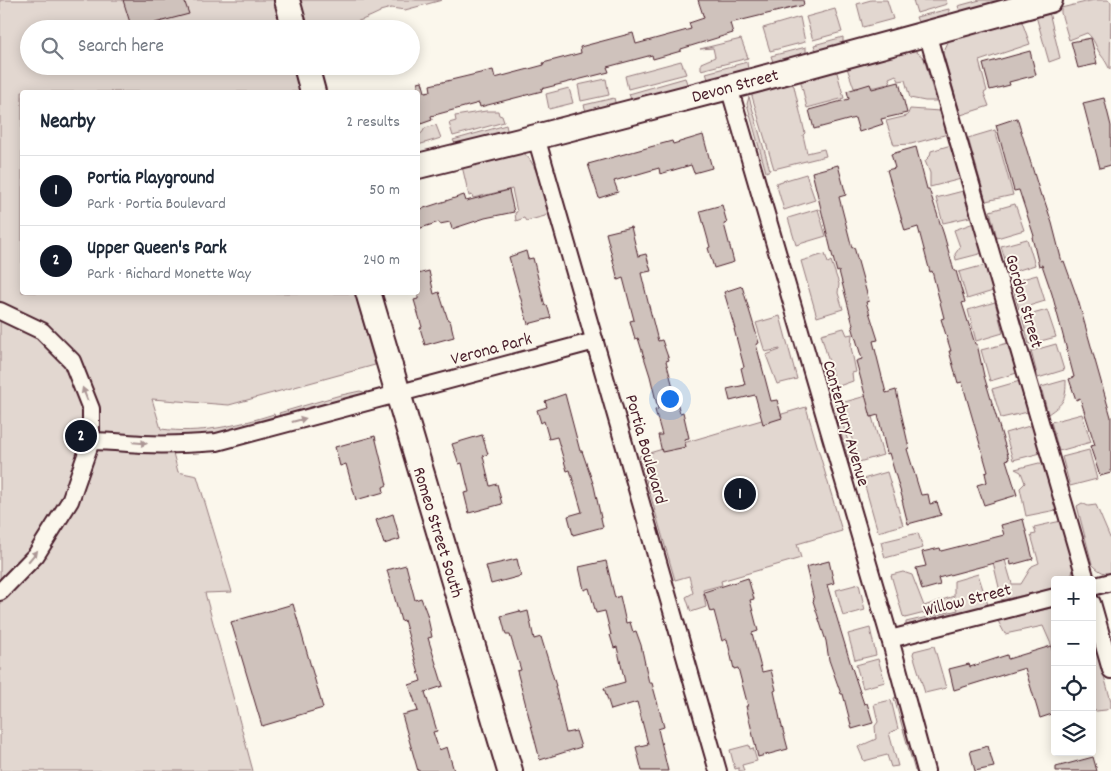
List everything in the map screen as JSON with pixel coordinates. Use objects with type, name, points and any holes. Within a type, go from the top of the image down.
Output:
[{"type":"street","points":[[287,0],[293,20]]},
{"type":"street","name":"Devon Street","points":[[420,166],[729,87],[1050,0]]},
{"type":"street","name":"Gordon Street","points":[[927,33],[1085,576]]},
{"type":"street","points":[[308,75],[312,90]]},
{"type":"street","name":"Canterbury Avenue","points":[[729,87],[890,639],[926,771]]},
{"type":"street","name":"Portia Boulevard","points":[[536,137],[718,771]]},
{"type":"street","name":"Romeo Street South","points":[[369,295],[510,771]]},
{"type":"street","points":[[0,592],[36,555],[70,501],[91,442],[90,409],[72,361],[42,331],[1,311]]},
{"type":"street","name":"Verona Park","points":[[91,442],[116,441],[179,445],[217,442],[595,341]]},
{"type":"street","points":[[1096,586],[1111,582]]},
{"type":"street","name":"Willow Street","points":[[890,639],[1051,598]]},
{"type":"street","points":[[1096,617],[1111,670]]},
{"type":"shaded area","points":[[0,0],[276,0],[282,20],[20,20],[20,75],[296,75],[300,90],[20,90],[20,295],[356,295],[375,365],[229,405],[152,399],[161,429],[204,430],[246,422],[274,414],[277,423],[167,451],[173,453],[178,472],[197,476],[232,592],[205,593],[253,771],[0,771]]},
{"type":"shaded area","points":[[300,0],[442,0],[405,10],[391,8],[362,20],[305,20]]},
{"type":"shaded area","points":[[871,0],[887,0],[893,19],[863,27],[857,4]]},
{"type":"shaded area","points":[[913,0],[946,0],[947,4],[917,13]]},
{"type":"shaded area","points":[[980,0],[1021,0],[962,16],[958,6]]},
{"type":"shaded area","points":[[1094,0],[1108,0],[1111,2],[1110,70],[1090,35],[1087,33],[1069,40],[1061,13],[1061,8]]},
{"type":"shaded area","points":[[835,9],[842,32],[813,40],[806,17]]},
{"type":"shaded area","points":[[949,9],[949,18],[920,27],[916,17]]},
{"type":"shaded area","points":[[1049,12],[1060,58],[1049,62],[1036,16]]},
{"type":"shaded area","points":[[800,17],[805,42],[770,51],[763,28]]},
{"type":"shaded area","points":[[1021,19],[1030,44],[979,61],[987,91],[984,93],[989,106],[961,115],[943,53],[949,40]]},
{"type":"shaded area","points":[[843,37],[843,46],[817,54],[814,45]]},
{"type":"shaded area","points":[[741,39],[748,58],[701,70],[701,63],[715,57],[713,48],[700,49]]},
{"type":"shaded area","points":[[806,47],[806,56],[774,65],[771,56]]},
{"type":"shaded area","points":[[912,48],[924,58],[936,101],[910,98],[905,80],[899,81],[896,75],[889,78],[891,83],[876,87],[854,88],[846,65]]},
{"type":"shaded area","points":[[681,61],[686,74],[628,89],[625,76]]},
{"type":"shaded area","points":[[747,62],[748,71],[709,82],[706,73]]},
{"type":"shaded area","points":[[836,69],[844,98],[807,108],[800,78]]},
{"type":"shaded area","points":[[685,78],[688,86],[632,102],[629,94]]},
{"type":"shaded area","points":[[606,79],[609,95],[581,101],[578,85]]},
{"type":"shaded area","points":[[788,81],[794,86],[805,133],[803,135],[807,153],[824,149],[826,156],[774,169],[751,93]]},
{"type":"shaded area","points":[[569,88],[573,103],[549,109],[546,94]]},
{"type":"shaded area","points":[[749,97],[770,170],[766,172],[747,104]]},
{"type":"shaded area","points":[[614,98],[616,106],[587,114],[584,105]]},
{"type":"shaded area","points":[[910,109],[940,111],[948,134],[911,144],[894,145],[886,121],[907,116]]},
{"type":"shaded area","points":[[498,111],[504,122],[453,136],[449,123],[456,121],[455,116]]},
{"type":"shaded area","points":[[436,125],[441,138],[420,144],[420,134],[425,128]]},
{"type":"shaded area","points":[[506,125],[508,134],[457,147],[453,140]]},
{"type":"shaded area","points":[[995,130],[1013,195],[986,201],[968,138]]},
{"type":"shaded area","points":[[951,145],[961,179],[930,187],[930,173],[925,161],[930,156],[931,151]]},
{"type":"shaded area","points":[[521,151],[527,156],[536,171],[548,212],[545,216],[526,221],[524,218],[516,221],[515,213],[517,212],[512,189],[473,198],[472,195],[469,196],[462,166]]},
{"type":"shaded area","points":[[806,174],[815,200],[784,210],[776,183]]},
{"type":"shaded area","points":[[963,191],[970,217],[943,223],[936,198]]},
{"type":"shaded area","points":[[1015,204],[1024,230],[997,238],[990,211]]},
{"type":"shaded area","points":[[818,209],[826,236],[796,245],[788,218]]},
{"type":"shaded area","points":[[974,223],[983,253],[956,260],[955,254],[960,247],[954,230]]},
{"type":"shaded area","points":[[1027,239],[1035,265],[1009,273],[1001,246]]},
{"type":"shaded area","points":[[825,254],[828,263],[831,261],[839,284],[838,293],[843,309],[817,317],[801,261]]},
{"type":"shaded area","points":[[985,265],[993,291],[967,299],[959,272]]},
{"type":"shaded area","points":[[1037,275],[1045,301],[1019,309],[1011,282]]},
{"type":"shaded area","points":[[995,302],[1003,333],[976,341],[968,310]]},
{"type":"shaded area","points":[[1047,310],[1056,337],[1029,344],[1022,317]]},
{"type":"shaded area","points":[[780,316],[797,379],[777,384],[766,355],[780,349],[765,352],[756,323]]},
{"type":"shaded area","points":[[844,328],[847,335],[852,334],[851,347],[856,372],[852,373],[853,381],[836,387],[821,334]]},
{"type":"shaded area","points":[[1008,343],[1017,373],[990,381],[981,350]]},
{"type":"shaded area","points":[[1056,344],[1064,370],[1038,378],[1031,351]]},
{"type":"shaded area","points":[[1066,380],[1065,397],[1058,407],[1048,414],[1041,387]]},
{"type":"shaded area","points":[[1020,381],[1028,412],[1001,418],[992,389]]},
{"type":"shaded area","points":[[360,391],[373,395],[282,421],[279,413],[337,396]]},
{"type":"shaded area","points":[[866,396],[883,455],[859,462],[841,403]]},
{"type":"shaded area","points":[[837,404],[855,465],[850,465],[833,407]]},
{"type":"shaded area","points":[[806,407],[842,531],[797,544],[801,558],[721,581],[722,585],[703,590],[706,607],[691,612],[686,597],[693,593],[689,576],[675,580],[639,456]]},
{"type":"shaded area","points":[[1082,414],[1091,442],[1059,451],[1051,422]]},
{"type":"shaded area","points":[[1033,425],[1041,453],[1013,460],[1005,433]]},
{"type":"shaded area","points":[[1089,450],[1097,479],[1070,486],[1062,457]]},
{"type":"shaded area","points":[[1039,463],[1045,464],[1056,510],[1026,516],[1020,488],[1025,483],[1021,472],[1015,469]]},
{"type":"shaded area","points":[[887,472],[903,525],[878,532],[863,479]]},
{"type":"shaded area","points":[[1082,503],[1088,506],[1096,505],[1111,540],[1111,573],[1098,570],[1092,564],[1077,506]]},
{"type":"shaded area","points":[[1061,521],[1074,564],[1072,576],[1051,576],[1051,589],[1002,600],[993,562],[1005,560],[1012,584],[1021,584],[1032,566],[1039,563],[1031,535],[1036,534],[1034,527]]},
{"type":"shaded area","points":[[918,533],[923,548],[885,558],[881,542]]},
{"type":"shaded area","points":[[903,572],[912,575],[924,606],[954,596],[954,581],[978,574],[988,605],[906,625],[906,622],[958,610],[956,605],[905,618],[891,575]]},
{"type":"shaded area","points":[[859,584],[865,610],[843,616],[836,590]]},
{"type":"shaded area","points":[[1051,608],[1051,644],[1043,626],[1005,634],[998,621]]},
{"type":"shaded area","points":[[870,628],[876,655],[855,660],[848,634]]},
{"type":"shaded area","points":[[934,646],[946,688],[925,693],[913,654],[914,651]]},
{"type":"shaded area","points":[[1096,648],[1111,701],[1111,707],[1106,710],[1096,711]]},
{"type":"shaded area","points":[[878,659],[885,682],[863,688],[856,665]]},
{"type":"shaded area","points":[[898,697],[919,771],[915,771],[894,698]]},
{"type":"shaded area","points":[[891,700],[898,729],[889,733],[898,766],[891,767],[887,755],[864,761],[858,747],[876,739],[875,726],[878,722],[874,704]]},
{"type":"shaded area","points":[[749,745],[750,749],[753,748],[757,761],[742,765],[744,771],[739,771],[739,768],[735,769],[730,750]]},
{"type":"building","points":[[123,0],[184,0],[189,14],[166,20],[129,20]]},
{"type":"building","points":[[698,0],[803,0],[804,5],[730,23],[733,33],[681,49],[681,51],[653,59],[652,55],[607,67],[609,72],[541,89],[542,91],[480,107],[479,103],[431,116],[432,120],[420,124],[420,90],[418,90],[418,82],[422,81],[425,92],[431,91],[430,85],[493,70],[495,78],[581,53],[580,47],[633,33],[636,44],[691,29],[689,23],[704,18]]},
{"type":"building","points":[[1091,38],[1097,64],[1078,68],[1071,42]]},
{"type":"building","points":[[1030,51],[1036,75],[1009,82],[1010,85],[990,90],[983,64]]},
{"type":"building","points":[[899,82],[907,113],[881,119],[883,124],[859,132],[855,118],[814,129],[809,110],[849,99],[847,91],[870,84],[872,89]]},
{"type":"building","points":[[1104,98],[1111,126],[1111,165],[1100,168],[1083,103]]},
{"type":"building","points":[[1017,118],[1041,196],[1043,196],[1052,223],[1062,262],[1064,261],[1078,300],[1111,417],[1111,473],[1100,476],[1090,446],[1095,445],[1080,398],[1076,400],[1069,379],[1074,377],[1052,294],[1042,265],[1039,266],[1032,237],[1034,236],[1019,190],[1014,191],[996,125]]},
{"type":"building","points":[[703,135],[712,168],[694,173],[691,165],[660,174],[659,168],[614,181],[618,192],[599,198],[588,164],[672,141],[673,144]]},
{"type":"building","points":[[916,147],[927,189],[929,189],[965,302],[962,303],[975,344],[977,344],[984,376],[1009,459],[1006,460],[1017,495],[984,505],[977,485],[987,482],[985,473],[988,472],[962,382],[958,383],[949,351],[951,351],[941,319],[944,318],[932,271],[930,272],[918,227],[905,231],[887,170],[895,168],[891,154]]},
{"type":"building","points":[[838,165],[846,195],[839,197],[852,248],[854,247],[869,301],[866,302],[878,340],[873,341],[886,393],[896,390],[909,448],[907,449],[921,495],[928,494],[930,504],[937,502],[941,515],[908,524],[889,453],[887,454],[878,415],[871,417],[856,361],[862,359],[839,271],[837,272],[832,254],[812,172]]},
{"type":"building","points":[[509,190],[514,212],[485,218],[452,229],[450,222],[440,224],[439,222],[420,228],[420,209],[464,195],[466,201]]},
{"type":"building","points":[[722,205],[727,223],[724,224],[734,262],[714,268],[700,211]]},
{"type":"building","points":[[631,227],[638,256],[646,254],[651,271],[641,273],[658,341],[662,340],[669,360],[666,361],[680,413],[683,412],[689,438],[684,439],[686,447],[662,452],[658,435],[662,435],[655,410],[658,409],[650,376],[638,338],[635,339],[630,321],[634,320],[623,278],[618,280],[606,233]]},
{"type":"building","points":[[526,251],[528,259],[533,258],[545,306],[547,305],[551,318],[528,324],[509,257]]},
{"type":"building","points":[[429,271],[434,294],[439,292],[448,320],[450,320],[454,337],[425,345],[414,300],[418,299],[418,295],[420,295],[420,273]]},
{"type":"building","points":[[742,286],[759,343],[756,344],[771,401],[777,400],[782,418],[763,424],[755,395],[730,401],[727,389],[745,385],[741,368],[744,367],[724,292]]},
{"type":"building","points":[[565,394],[580,451],[582,451],[594,486],[603,527],[573,535],[568,516],[582,512],[570,470],[567,471],[557,437],[549,439],[544,421],[541,423],[537,410],[547,407],[545,401]]},
{"type":"building","points":[[482,435],[488,454],[483,456],[490,486],[497,484],[502,504],[469,513],[464,493],[469,492],[462,463],[459,464],[452,444]]},
{"type":"building","points":[[375,436],[387,485],[383,487],[384,492],[356,500],[346,464],[340,466],[335,447]]},
{"type":"building","points":[[393,514],[400,539],[384,544],[376,520]]},
{"type":"building","points":[[1023,519],[1033,559],[1011,565],[1010,559],[938,578],[940,585],[922,590],[916,568],[926,566],[922,552],[940,548],[941,551],[1004,535],[1001,525]]},
{"type":"building","points":[[517,559],[521,576],[491,584],[486,566]]},
{"type":"building","points":[[606,561],[615,598],[620,596],[626,623],[630,622],[633,632],[636,631],[641,645],[649,683],[652,683],[664,727],[658,729],[668,771],[642,771],[636,747],[648,744],[637,702],[611,710],[604,688],[625,682],[617,647],[614,648],[605,611],[596,613],[589,588],[584,590],[579,567]]},
{"type":"building","points":[[829,561],[834,583],[827,585],[864,704],[867,703],[873,723],[852,729],[843,694],[841,694],[829,660],[826,641],[813,601],[806,567]]},
{"type":"building","points":[[406,565],[415,600],[421,598],[427,614],[432,637],[428,638],[443,686],[425,692],[437,731],[433,732],[439,750],[447,747],[454,771],[418,771],[402,715],[418,711],[409,685],[421,681],[404,620],[401,621],[387,570]]},
{"type":"building","points":[[748,578],[754,599],[750,600],[758,631],[752,633],[762,672],[771,670],[780,719],[788,749],[758,757],[738,668],[734,669],[727,639],[722,641],[714,611],[710,612],[704,592]]},
{"type":"building","points":[[293,604],[323,708],[262,726],[231,622]]},
{"type":"building","points":[[520,611],[521,613],[528,611],[534,639],[541,637],[556,686],[566,733],[576,731],[581,747],[540,760],[517,671],[521,670],[510,635],[506,635],[501,616]]},
{"type":"building","points":[[1051,646],[1051,714],[1040,718],[1025,668],[954,690],[949,669],[969,664],[970,667],[1007,655],[1008,659]]},
{"type":"building","points":[[988,746],[994,767],[975,771],[970,751]]},
{"type":"building","points":[[1093,757],[1097,771],[1056,771],[1056,767]]},
{"type":"place","name":"Upper Queen's Park","points":[[81,436]]},
{"type":"place","name":"Portia Playground","points":[[740,494]]}]
